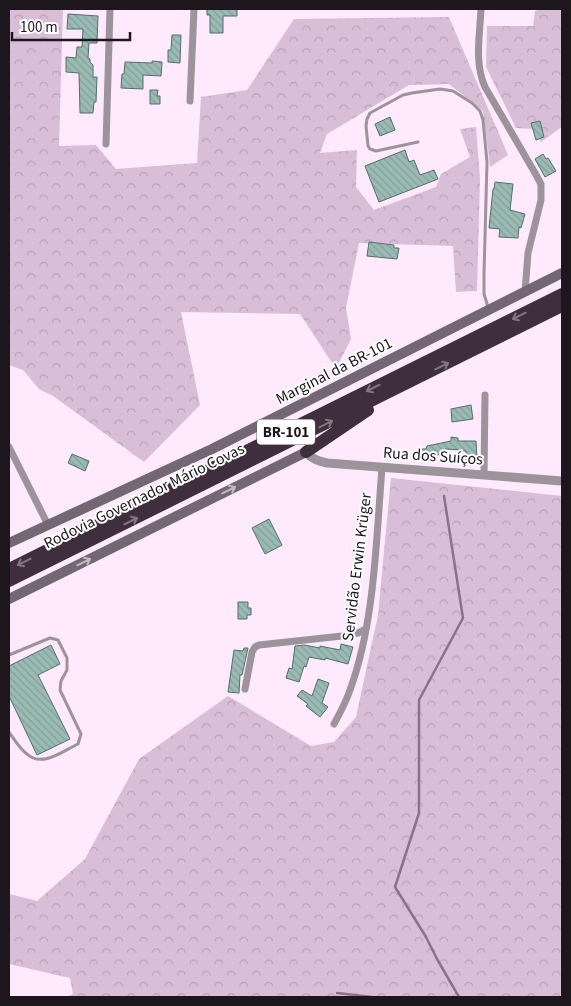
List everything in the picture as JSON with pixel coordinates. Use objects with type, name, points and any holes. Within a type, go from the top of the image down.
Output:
[{"type":"highway","name":"Rodovia Governador Mário Covas","points":[[9,569],[562,294]]},
{"type":"highway","name":"Rodovia Governador Mário Covas","points":[[9,581],[562,306]]},
{"type":"highway","points":[[306,452],[417,378]]},
{"type":"main road","name":"Marginal da BR-101","points":[[9,544],[212,449],[562,273]]},
{"type":"main road","points":[[9,600],[306,452]]},
{"type":"street","points":[[106,144],[110,9]]},
{"type":"street","points":[[190,101],[194,9]]},
{"type":"street","points":[[481,9],[478,62],[480,78],[540,184],[542,192],[530,246],[524,292]]},
{"type":"street","points":[[484,474],[486,395]]},
{"type":"street","points":[[9,447],[48,525]]},
{"type":"street","name":"Rua dos Suíços","points":[[306,452],[310,457],[327,463],[562,481]]},
{"type":"street","name":"Servidão Erwin Krüger","points":[[334,724],[350,692],[366,629],[382,468]]},
{"type":"street","points":[[245,690],[252,652],[255,647],[342,636],[358,633],[366,629]]},
{"type":"lane","points":[[418,142],[373,151],[368,146],[366,126],[370,113],[403,95],[440,89],[453,91],[472,103],[480,111],[487,162],[484,294],[489,310]]},
{"type":"lane","points":[[9,655],[50,638],[58,640],[67,658],[67,670],[61,681],[60,690],[81,734],[78,744],[45,760],[34,760],[26,754],[9,732]]},
{"type":"green space","points":[[9,9],[63,9],[59,146],[96,145],[116,169],[197,163],[201,97],[247,90],[294,19],[449,17],[508,155],[490,167],[483,111],[449,84],[409,85],[327,134],[320,153],[357,150],[356,187],[374,210],[436,187],[441,174],[470,157],[460,129],[476,127],[480,179],[477,291],[456,292],[453,246],[359,243],[346,308],[351,339],[336,369],[300,314],[181,312],[200,405],[144,462],[53,396],[39,389],[23,370],[9,365]]},
{"type":"green space","points":[[562,9],[562,127],[541,142],[534,129],[516,128],[486,67],[487,26],[533,26],[535,11]]},
{"type":"green space","points":[[391,478],[562,496],[562,997],[66,997],[73,994],[70,978],[9,964],[9,894],[37,901],[85,859],[139,759],[228,696],[311,746],[334,742],[356,717],[378,615]]},
{"type":"building","points":[[207,9],[237,9],[237,16],[223,16],[223,33],[210,33],[210,15],[207,15]]},
{"type":"building","points":[[68,14],[98,16],[97,43],[89,43],[88,58],[93,65],[93,77],[97,77],[96,102],[94,102],[93,113],[80,113],[79,73],[66,72],[66,57],[76,58],[77,47],[82,47],[83,29],[67,29]]},
{"type":"building","points":[[172,35],[181,35],[180,63],[168,62],[168,50],[171,50]]},
{"type":"building","points":[[152,61],[162,62],[161,76],[143,75],[143,89],[121,88],[125,62],[152,63]]},
{"type":"building","points":[[150,90],[158,90],[157,96],[160,96],[160,104],[150,104]]},
{"type":"building","points":[[390,117],[395,130],[380,136],[375,124]]},
{"type":"building","points":[[540,121],[544,137],[536,140],[531,123]]},
{"type":"building","points":[[405,150],[409,162],[414,160],[420,175],[434,170],[438,179],[379,202],[365,166]]},
{"type":"building","points":[[543,154],[546,159],[548,158],[556,171],[545,177],[535,159]]},
{"type":"building","points":[[495,182],[513,184],[510,210],[525,214],[521,228],[519,227],[518,238],[499,237],[500,229],[489,228]]},
{"type":"building","points":[[369,242],[394,245],[394,248],[399,248],[397,259],[367,256]]},
{"type":"building","points":[[471,405],[473,419],[452,422],[451,409]]},
{"type":"building","points":[[451,437],[458,438],[458,441],[476,441],[477,460],[466,460],[466,451],[445,449],[445,454],[436,455],[436,458],[430,460],[421,460],[421,449],[451,441]]},
{"type":"building","points":[[72,454],[89,461],[85,471],[68,463]]},
{"type":"building","points":[[269,519],[282,545],[265,554],[252,528]]},
{"type":"building","points":[[238,602],[248,602],[248,608],[251,608],[251,615],[247,615],[247,619],[238,619]]},
{"type":"building","points":[[341,644],[353,647],[348,664],[325,658],[325,660],[309,657],[299,682],[286,678],[289,668],[292,669],[295,646],[304,645],[320,648],[320,646],[340,650]]},
{"type":"building","points":[[51,645],[60,664],[38,675],[70,739],[37,755],[9,696],[9,666]]},
{"type":"building","points":[[244,648],[248,648],[242,675],[240,675],[239,693],[228,692],[234,650],[243,651]]},
{"type":"building","points":[[318,679],[329,683],[322,703],[328,707],[320,717],[306,706],[308,704],[297,696],[302,690],[312,696]]},
{"type":"waterway","points":[[444,496],[463,618],[419,700],[419,813],[395,887],[426,937],[459,997]]},
{"type":"waterway","points":[[337,993],[372,997]]}]
